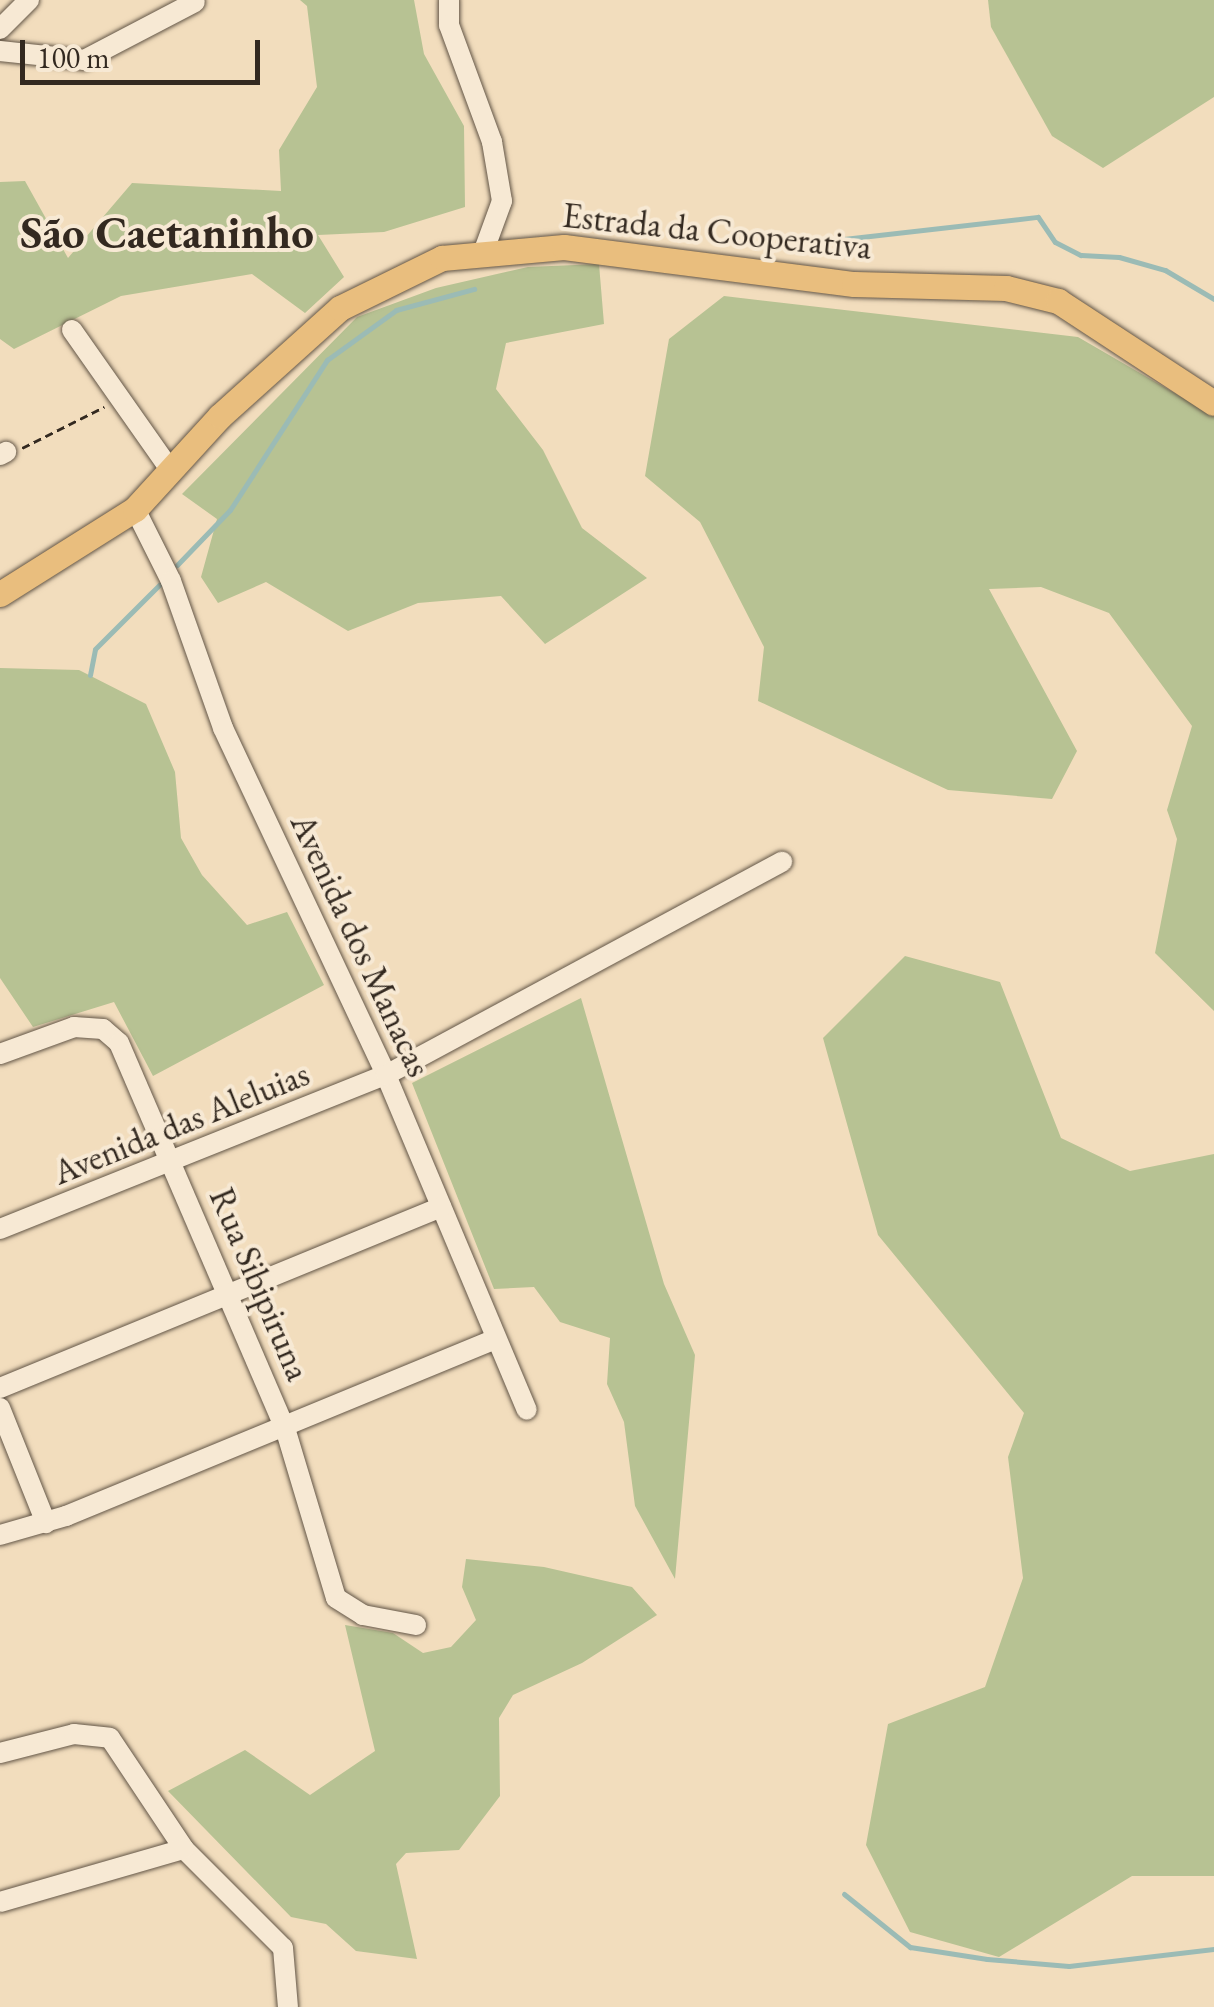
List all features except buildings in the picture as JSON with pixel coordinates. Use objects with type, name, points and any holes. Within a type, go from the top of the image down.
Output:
[{"type":"main road","name":"Estrada da Cooperativa","points":[[0,594],[135,509],[169,468],[340,308],[412,270],[482,253],[564,247],[854,284],[1006,288],[1058,301],[1214,403]]},
{"type":"street","points":[[0,29],[28,0]]},
{"type":"street","points":[[449,0],[450,24],[492,142],[502,201],[482,253]]},
{"type":"street","points":[[0,51],[84,60],[195,2]]},
{"type":"street","points":[[72,330],[169,468]]},
{"type":"street","name":"Avenida dos Manacas","points":[[135,509],[171,582],[224,728],[386,1075],[527,1410]]},
{"type":"street","name":"Avenida das Aleluias","points":[[0,1229],[175,1164],[386,1075],[782,862]]},
{"type":"street","name":"Rua Sibipiruna","points":[[0,1054],[74,1027],[111,1034],[175,1164],[284,1428],[336,1598],[363,1615],[416,1625]]},
{"type":"street","points":[[0,1388],[442,1207]]},
{"type":"street","points":[[0,1535],[46,1523],[495,1339]]},
{"type":"street","points":[[0,1408],[46,1523]]},
{"type":"street","points":[[0,1754],[74,1734],[110,1738],[184,1848],[283,1948],[288,2007]]},
{"type":"street","points":[[0,1902],[184,1848]]},
{"type":"path","points":[[3,453],[58,435],[120,398]]},
{"type":"green space","points":[[300,0],[414,0],[424,54],[464,126],[465,207],[384,232],[318,235],[344,277],[305,313],[252,274],[121,296],[14,349],[0,339],[0,182],[25,181],[68,258],[132,183],[281,191],[279,150],[317,87],[307,6]]},
{"type":"green space","points":[[988,0],[1214,0],[1214,97],[1103,168],[1052,136],[991,27]]},
{"type":"green space","points":[[599,264],[604,324],[506,343],[496,389],[543,450],[582,528],[647,578],[545,644],[501,596],[418,603],[348,631],[266,582],[218,603],[201,577],[217,519],[182,494],[357,317],[436,288],[528,267]]},
{"type":"green space","points":[[724,296],[1078,337],[1214,416],[1214,1011],[1155,953],[1177,839],[1167,810],[1192,726],[1109,613],[1041,587],[989,589],[1077,751],[1052,799],[948,790],[758,701],[764,647],[700,522],[645,476],[669,339]]},
{"type":"green space","points":[[0,668],[79,670],[146,704],[175,772],[181,838],[202,875],[247,925],[287,912],[324,985],[153,1076],[114,1002],[33,1027],[0,978]]},
{"type":"green space","points":[[905,956],[1000,982],[1061,1138],[1130,1171],[1214,1154],[1214,1876],[1132,1876],[999,1957],[910,1932],[866,1845],[888,1724],[985,1687],[1023,1578],[1008,1457],[1024,1413],[878,1235],[823,1038]]},
{"type":"green space","points":[[581,998],[664,1284],[695,1355],[675,1579],[635,1506],[624,1422],[607,1384],[610,1338],[560,1322],[534,1287],[494,1289],[412,1083]]},
{"type":"green space","points":[[466,1559],[544,1567],[632,1587],[657,1615],[582,1663],[513,1695],[499,1718],[500,1796],[459,1850],[406,1853],[396,1864],[417,1959],[356,1951],[326,1924],[291,1917],[168,1791],[245,1750],[310,1795],[375,1751],[345,1625],[393,1633],[423,1653],[451,1647],[476,1620],[462,1587]]},
{"type":"waterway","points":[[826,241],[1038,217],[1055,242],[1081,255],[1119,257],[1165,270],[1214,299]]},
{"type":"waterway","points":[[177,565],[230,510],[327,360],[396,310],[474,289]]},
{"type":"waterway","points":[[90,675],[95,649],[159,585]]},
{"type":"waterway","points":[[844,1894],[910,1947],[987,1959],[1069,1966],[1214,1949]]},
{"type":"district","name":"São Caetaninho","points":[[167,233]]}]
